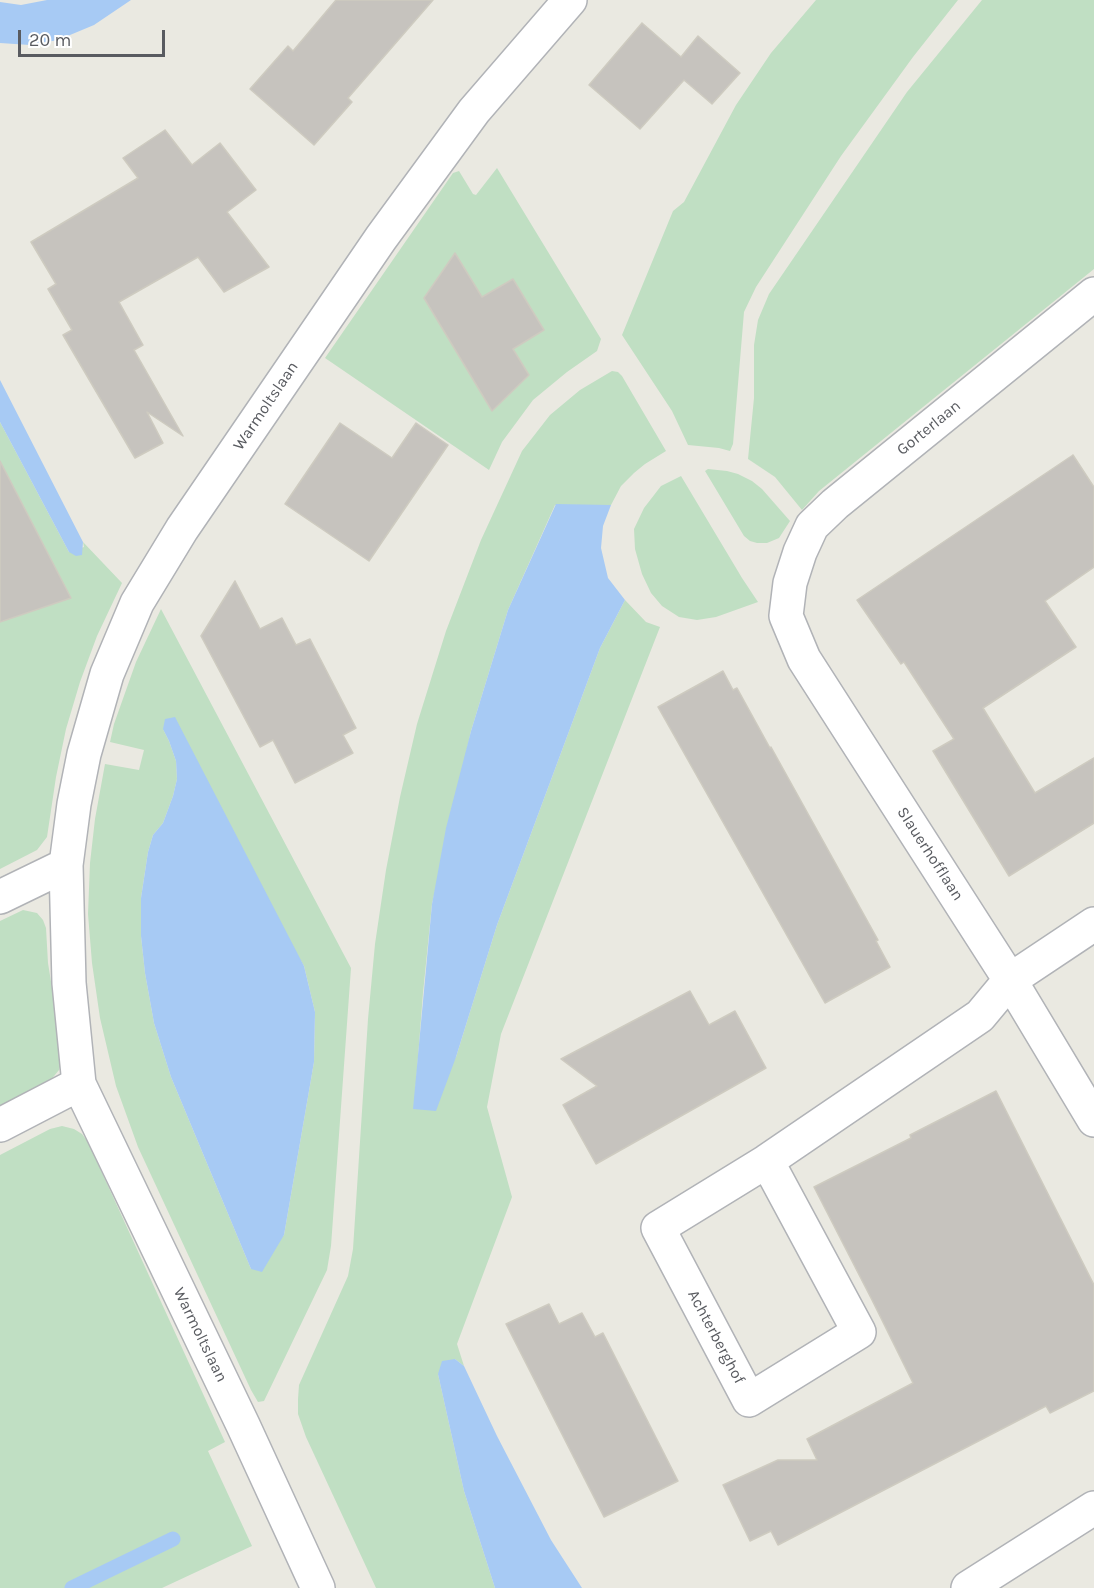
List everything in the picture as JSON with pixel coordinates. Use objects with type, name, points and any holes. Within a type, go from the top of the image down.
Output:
[{"type":"street","name":"Warmoltslaan","points":[[318,1588],[243,1425],[79,1084],[69,983],[66,865],[74,804],[84,754],[107,674],[137,603],[182,529],[381,238],[474,111],[570,0]]},
{"type":"street","name":"Gorterlaan","points":[[790,583],[812,526],[827,511],[1094,294]]},
{"type":"street","name":"Slauerhofflaan","points":[[790,583],[786,616],[804,659],[1010,980],[1094,1120]]},
{"type":"street","points":[[0,897],[66,865]]},
{"type":"street","name":"Achterberghof","points":[[767,1161],[859,1332],[749,1400],[658,1228],[767,1161],[980,1016],[1010,980],[1094,924]]},
{"type":"street","points":[[0,1125],[79,1084]]},
{"type":"street","points":[[968,1588],[1010,1577],[1094,1508]]},
{"type":"green space","points":[[816,0],[958,0],[913,57],[841,156],[756,287],[744,312],[733,444],[730,451],[688,445],[672,411],[622,335],[673,211],[684,202],[736,105],[771,53]]},
{"type":"green space","points":[[982,0],[1094,0],[1094,269],[819,491],[802,510],[775,477],[748,459],[754,398],[754,345],[758,320],[769,294],[907,92]]},
{"type":"green space","points":[[497,168],[601,339],[597,351],[533,400],[502,442],[489,470],[325,358],[453,173],[459,171],[473,194],[476,195]]},
{"type":"green space","points":[[612,371],[622,376],[666,451],[634,473],[621,486],[611,505],[555,505],[508,610],[471,731],[432,904],[423,993],[414,1109],[456,1057],[497,925],[600,648],[625,600],[646,622],[660,627],[501,1034],[487,1107],[512,1197],[457,1344],[464,1366],[455,1359],[438,1374],[464,1491],[495,1588],[376,1588],[306,1437],[298,1414],[298,1399],[299,1385],[348,1276],[353,1249],[375,944],[400,797],[417,724],[446,631],[481,540],[522,451],[550,415],[580,390]]},
{"type":"green space","points":[[0,422],[69,552],[84,547],[83,542],[122,583],[97,636],[66,729],[47,837],[37,850],[0,869]]},
{"type":"green space","points":[[708,469],[738,474],[762,489],[790,521],[779,538],[767,543],[757,543],[744,536],[705,471]]},
{"type":"green space","points":[[681,476],[758,602],[716,617],[697,620],[679,617],[662,606],[651,593],[642,574],[635,549],[634,529],[644,508],[661,486]]},
{"type":"green space","points":[[161,609],[351,968],[331,1246],[327,1270],[264,1401],[258,1402],[251,1390],[138,1147],[116,1086],[100,1018],[88,914],[90,863],[105,764],[139,770],[144,750],[110,742],[136,662]],"holes":[[[163,729],[304,966],[315,1012],[314,1062],[284,1235],[251,1269],[171,1077],[154,1023],[145,973],[141,936],[141,898],[148,852],[153,835],[163,823],[177,779],[176,761]]]},
{"type":"green space","points":[[23,910],[37,913],[46,928],[48,963],[62,1060],[59,1070],[50,1081],[0,1107],[0,921]]},
{"type":"green space","points":[[62,1126],[74,1129],[88,1142],[225,1442],[208,1451],[252,1546],[162,1588],[0,1588],[0,1155],[50,1129]]},
{"type":"water","points":[[47,0],[131,0],[94,25],[58,40],[30,45],[0,43],[0,2],[21,5]]},
{"type":"water","points":[[0,380],[83,542],[82,555],[76,556],[69,552],[0,422]]},
{"type":"water","points":[[556,504],[611,505],[603,526],[601,548],[608,578],[625,600],[600,648],[497,925],[456,1057],[436,1111],[413,1109],[432,904],[446,828],[471,731],[508,610]]},
{"type":"water","points":[[175,717],[304,966],[315,1012],[314,1062],[284,1235],[262,1272],[251,1269],[171,1077],[154,1023],[145,973],[141,936],[141,898],[153,835],[163,823],[177,779],[176,761],[163,729],[165,719]]},
{"type":"water","points":[[455,1359],[464,1366],[551,1540],[582,1588],[495,1588],[464,1491],[438,1374],[442,1361]]},
{"type":"building","points":[[336,0],[433,0],[348,98],[352,102],[314,145],[250,89],[288,46],[293,51]]},
{"type":"building","points":[[642,23],[681,57],[698,36],[740,73],[712,104],[684,80],[640,129],[589,85]]},
{"type":"building","points":[[165,130],[192,165],[220,143],[256,190],[227,212],[269,267],[224,292],[198,257],[119,302],[143,345],[134,350],[183,436],[147,412],[163,443],[135,458],[63,335],[72,330],[48,289],[56,284],[31,242],[138,178],[123,158]]},
{"type":"building","points":[[455,253],[482,297],[513,279],[544,330],[513,349],[529,375],[492,411],[424,298]]},
{"type":"building","points":[[340,423],[392,458],[416,423],[448,445],[369,561],[285,504]]},
{"type":"building","points":[[1073,455],[1094,487],[1094,567],[1045,601],[1076,647],[983,708],[1035,793],[1094,758],[1094,823],[1009,876],[933,751],[954,739],[904,662],[901,664],[857,600]]},
{"type":"building","points":[[0,461],[71,598],[0,622]]},
{"type":"building","points":[[235,581],[260,629],[282,618],[296,645],[310,639],[356,728],[343,735],[353,753],[295,783],[273,740],[260,747],[201,636]]},
{"type":"building","points":[[723,671],[733,690],[737,688],[771,747],[878,940],[876,941],[890,967],[825,1003],[658,707]]},
{"type":"building","points":[[690,991],[709,1025],[735,1011],[766,1068],[596,1164],[563,1105],[597,1086],[561,1059]]},
{"type":"building","points":[[996,1091],[1094,1285],[1094,1391],[1050,1413],[1046,1406],[778,1545],[771,1531],[750,1541],[723,1485],[778,1460],[817,1460],[807,1439],[913,1383],[814,1187],[911,1138],[910,1135]]},
{"type":"building","points":[[549,1304],[559,1324],[582,1313],[595,1337],[603,1333],[678,1481],[604,1517],[506,1324]]},
{"type":"waterway","points":[[72,1588],[173,1539]]}]
